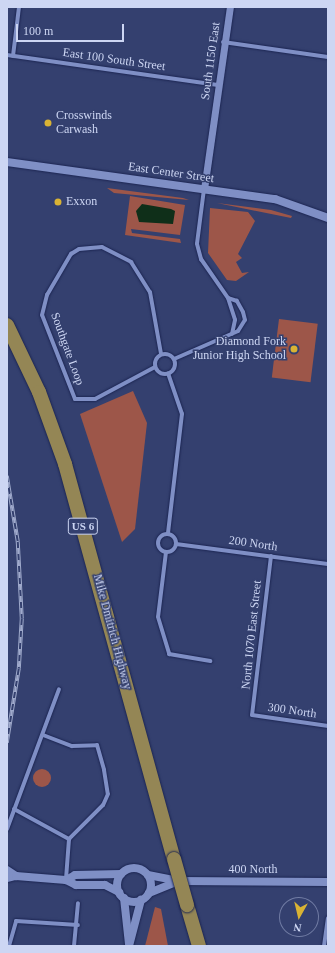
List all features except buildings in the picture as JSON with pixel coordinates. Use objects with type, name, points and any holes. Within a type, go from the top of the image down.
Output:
[{"type":"highway","name":"Mike Dmitrich Highway","points":[[7,325],[39,392],[65,464],[199,946]]},
{"type":"main road","name":"East Center Street","points":[[7,162],[275,199],[328,218]]},
{"type":"main road","points":[[66,880],[75,875],[121,874],[135,868],[148,875],[178,881]]},
{"type":"main road","points":[[7,870],[16,876]]},
{"type":"main road","points":[[121,874],[121,895],[129,945]]},
{"type":"main road","points":[[148,875],[149,893]]},
{"type":"main road","points":[[7,878],[16,876],[66,880],[76,885],[105,885],[121,895],[141,900]]},
{"type":"main road","points":[[129,945],[141,900],[149,893],[178,881]]},
{"type":"main road","name":"400 North","points":[[178,881],[328,882]]},
{"type":"street","points":[[13,56],[19,7]]},
{"type":"street","name":"South 1150 East","points":[[204,189],[223,42],[230,7]]},
{"type":"street","points":[[223,42],[328,57]]},
{"type":"street","name":"East 100 South Street","points":[[7,55],[218,85]]},
{"type":"street","points":[[204,189],[197,236],[199,252],[228,298],[235,320],[232,334]]},
{"type":"street","name":"Southgate Loop","points":[[155,367],[94,400],[82,402],[71,391],[42,315],[47,295],[63,264],[79,249],[102,247],[132,262],[150,292],[161,354]]},
{"type":"street","points":[[174,359],[173,369],[168,373],[159,372],[155,367],[155,360],[161,354],[174,359],[232,334],[245,320],[237,301],[228,298]]},
{"type":"street","points":[[168,373],[182,414],[168,533],[176,544],[166,552],[158,617],[169,654],[210,661]]},
{"type":"street","points":[[166,552],[158,543],[160,537],[168,533]]},
{"type":"street","name":"200 North","points":[[176,544],[328,564]]},
{"type":"street","name":"North 1070 East Street","points":[[252,715],[271,556]]},
{"type":"street","points":[[7,829],[43,735],[59,688]]},
{"type":"street","name":"300 North","points":[[252,715],[328,726]]},
{"type":"street","points":[[43,735],[72,746],[96,745],[108,794],[103,805],[69,839],[66,880]]},
{"type":"street","points":[[14,810],[69,839]]},
{"type":"street","points":[[74,946],[78,925],[78,903]]},
{"type":"street","points":[[324,946],[328,918]]},
{"type":"street","points":[[9,946],[16,921],[78,925]]},
{"type":"shaded area","points":[[107,188],[183,198],[189,200],[114,193]]},
{"type":"shaded area","points":[[130,196],[185,205],[180,235],[131,229],[132,233],[180,239],[181,243],[125,235]]},
{"type":"shaded area","points":[[217,203],[271,210],[292,216],[291,218]]},
{"type":"shaded area","points":[[142,204],[175,211],[173,224],[139,222],[136,211]]},
{"type":"shaded area","points":[[210,208],[248,212],[255,221],[238,254],[242,258],[236,262],[242,273],[249,272],[236,281],[227,280],[208,253]]},
{"type":"shaded area","points":[[279,319],[318,324],[311,382],[272,378]]},
{"type":"shaded area","points":[[133,391],[147,423],[135,529],[122,542],[80,414]]},
{"type":"shaded area","points":[[42,769],[49,771],[51,778],[49,785],[42,787],[35,785],[33,778],[35,771]]},
{"type":"shaded area","points":[[155,907],[161,909],[168,946],[145,946]]},
{"type":"railway","points":[[7,476],[18,542],[22,619],[19,669],[7,743]]},
{"type":"place","name":"Crosswinds Carwash","points":[[48,123]]},
{"type":"place","name":"Exxon","points":[[58,202]]},
{"type":"place","name":"Diamond Fork Junior High School","points":[[294,349]]}]
